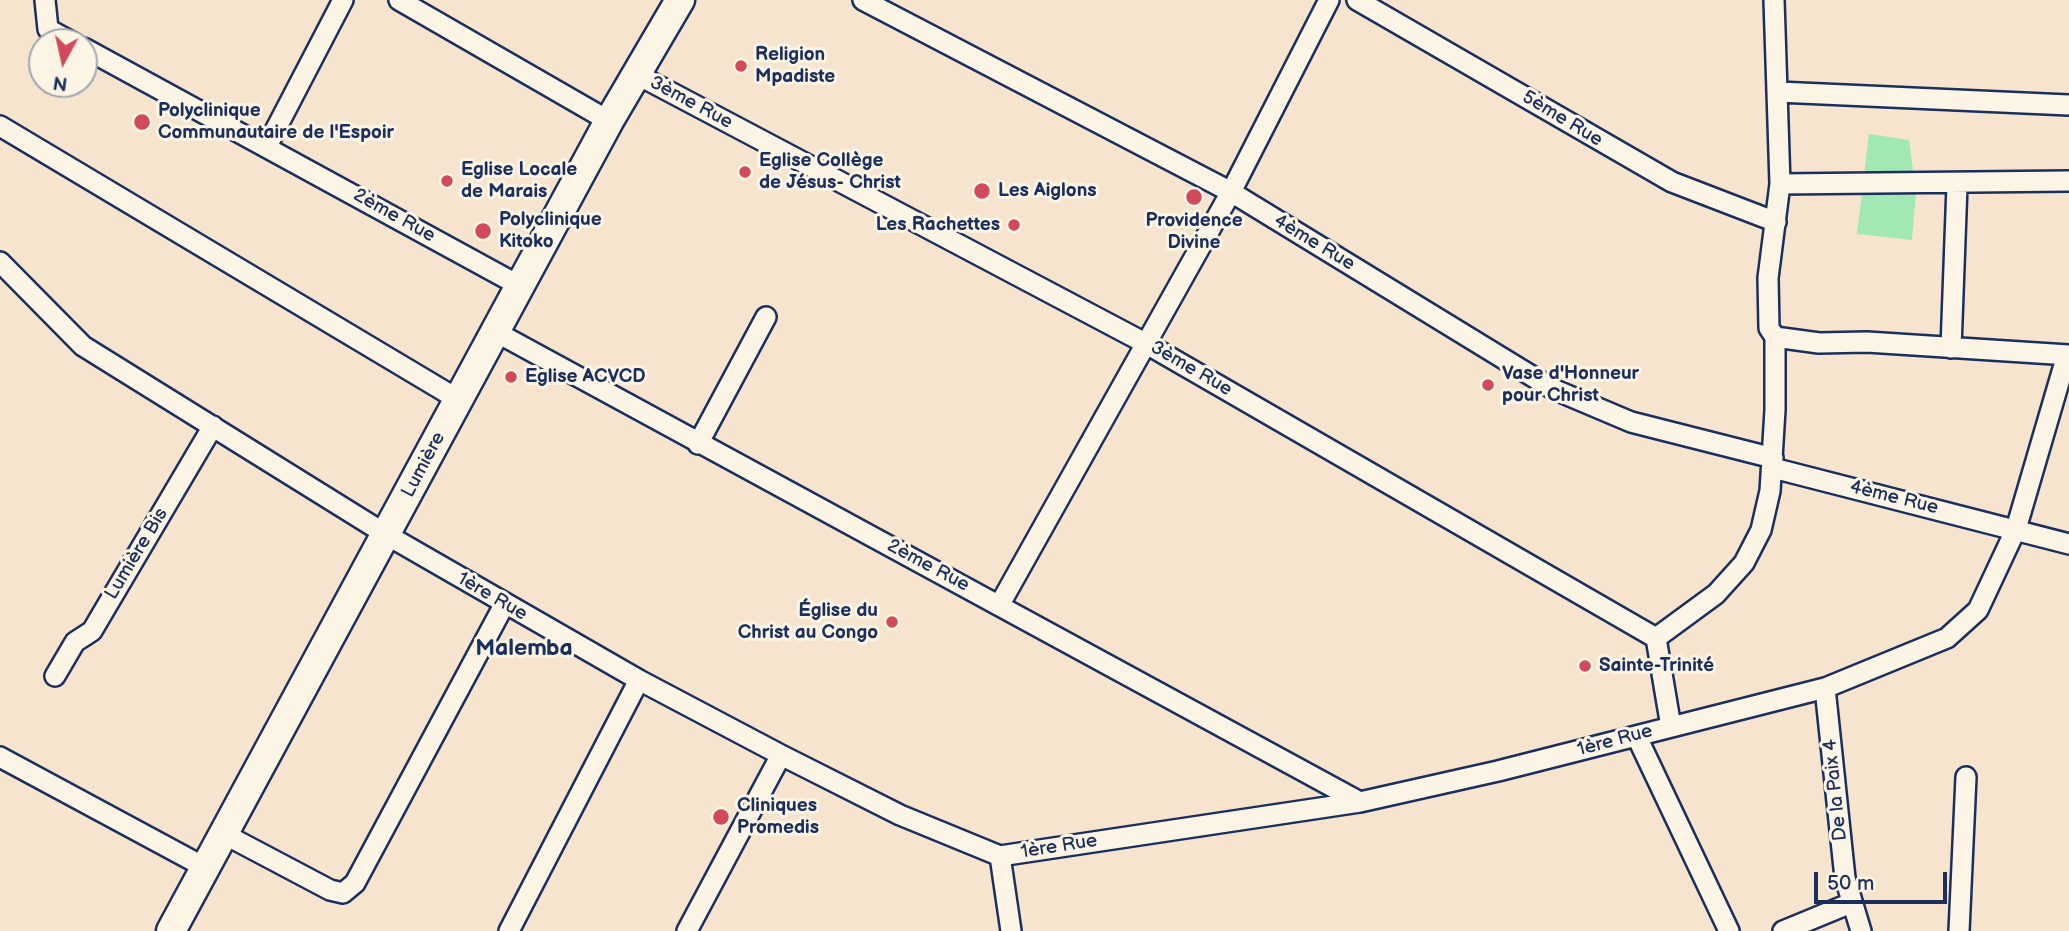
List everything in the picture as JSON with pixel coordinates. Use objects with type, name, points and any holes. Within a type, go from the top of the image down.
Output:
[{"type":"street","points":[[45,0],[48,28]]},
{"type":"street","points":[[267,146],[343,0]]},
{"type":"street","points":[[399,0],[609,121]]},
{"type":"street","name":"Lumière","points":[[171,931],[387,535],[494,331],[609,121],[680,0]]},
{"type":"street","name":"4ème Rue","points":[[863,0],[1230,192],[1553,389],[1631,422],[2016,529]]},
{"type":"street","points":[[1000,604],[1230,192],[1329,0]]},
{"type":"street","name":"5ème Rue","points":[[1357,0],[1672,183],[1776,222]]},
{"type":"street","points":[[1671,727],[1656,638],[1716,594],[1744,563],[1761,530],[1773,463],[1775,337],[1769,328],[1768,302],[1780,184],[1774,0]]},
{"type":"street","name":"2ème Rue","points":[[98,55],[520,286]]},
{"type":"street","name":"3ème Rue","points":[[638,75],[1146,343],[1656,638]]},
{"type":"street","points":[[1778,92],[2069,105]]},
{"type":"street","points":[[0,126],[459,400]]},
{"type":"street","points":[[1780,184],[2069,181]]},
{"type":"street","points":[[1951,348],[1957,184]]},
{"type":"street","name":"1ère Rue","points":[[0,262],[83,346],[504,605],[639,680],[900,816],[1000,856],[1360,802],[1637,737],[1825,688],[1902,659],[1947,638],[1978,610],[2016,529],[2068,355]]},
{"type":"street","points":[[698,444],[766,317]]},
{"type":"street","name":"2ème Rue","points":[[494,331],[1360,802]]},
{"type":"street","points":[[1775,337],[1819,344],[1867,342],[2068,355]]},
{"type":"street","name":"Lumière Bis","points":[[55,676],[75,642],[92,631],[213,426]]},
{"type":"street","points":[[2016,529],[2069,544]]},
{"type":"street","points":[[224,834],[330,890],[343,893],[355,883],[504,605]]},
{"type":"street","points":[[509,931],[639,680]]},
{"type":"street","name":"De la Paix 4","points":[[1825,688],[1845,878],[1861,931]]},
{"type":"street","points":[[1637,737],[1729,931]]},
{"type":"street","points":[[687,931],[781,755]]},
{"type":"street","points":[[0,757],[206,868]]},
{"type":"street","points":[[1959,931],[1966,777]]},
{"type":"street","points":[[1000,856],[1011,931]]},
{"type":"street","points":[[1783,931],[1851,904]]},
{"type":"green space","points":[[1869,134],[1909,140],[1916,192],[1912,240],[1857,234]]},
{"type":"place","name":"Religion Mpadiste","points":[[741,66]]},
{"type":"place","name":"Polyclinique Communautaire de l'Espoir","points":[[142,122]]},
{"type":"place","name":"Eglise Collège de Jésus- Christ","points":[[745,172]]},
{"type":"place","name":"Eglise Locale de Marais","points":[[447,181]]},
{"type":"place","name":"Les Aiglons","points":[[982,191]]},
{"type":"place","name":"Providence Divine","points":[[1194,197]]},
{"type":"place","name":"Les Rachettes","points":[[1014,225]]},
{"type":"place","name":"Polyclinique Kitoko","points":[[483,231]]},
{"type":"place","name":"Eglise ACVCD","points":[[511,377]]},
{"type":"place","name":"Vase d'Honneur pour Christ","points":[[1488,385]]},
{"type":"place","name":"Église du Christ au Congo","points":[[892,622]]},
{"type":"place","name":"Sainte-Trinité","points":[[1585,666]]},
{"type":"place","name":"Cliniques Promedis","points":[[721,817]]},
{"type":"district","name":"Malemba","points":[[524,649]]}]
